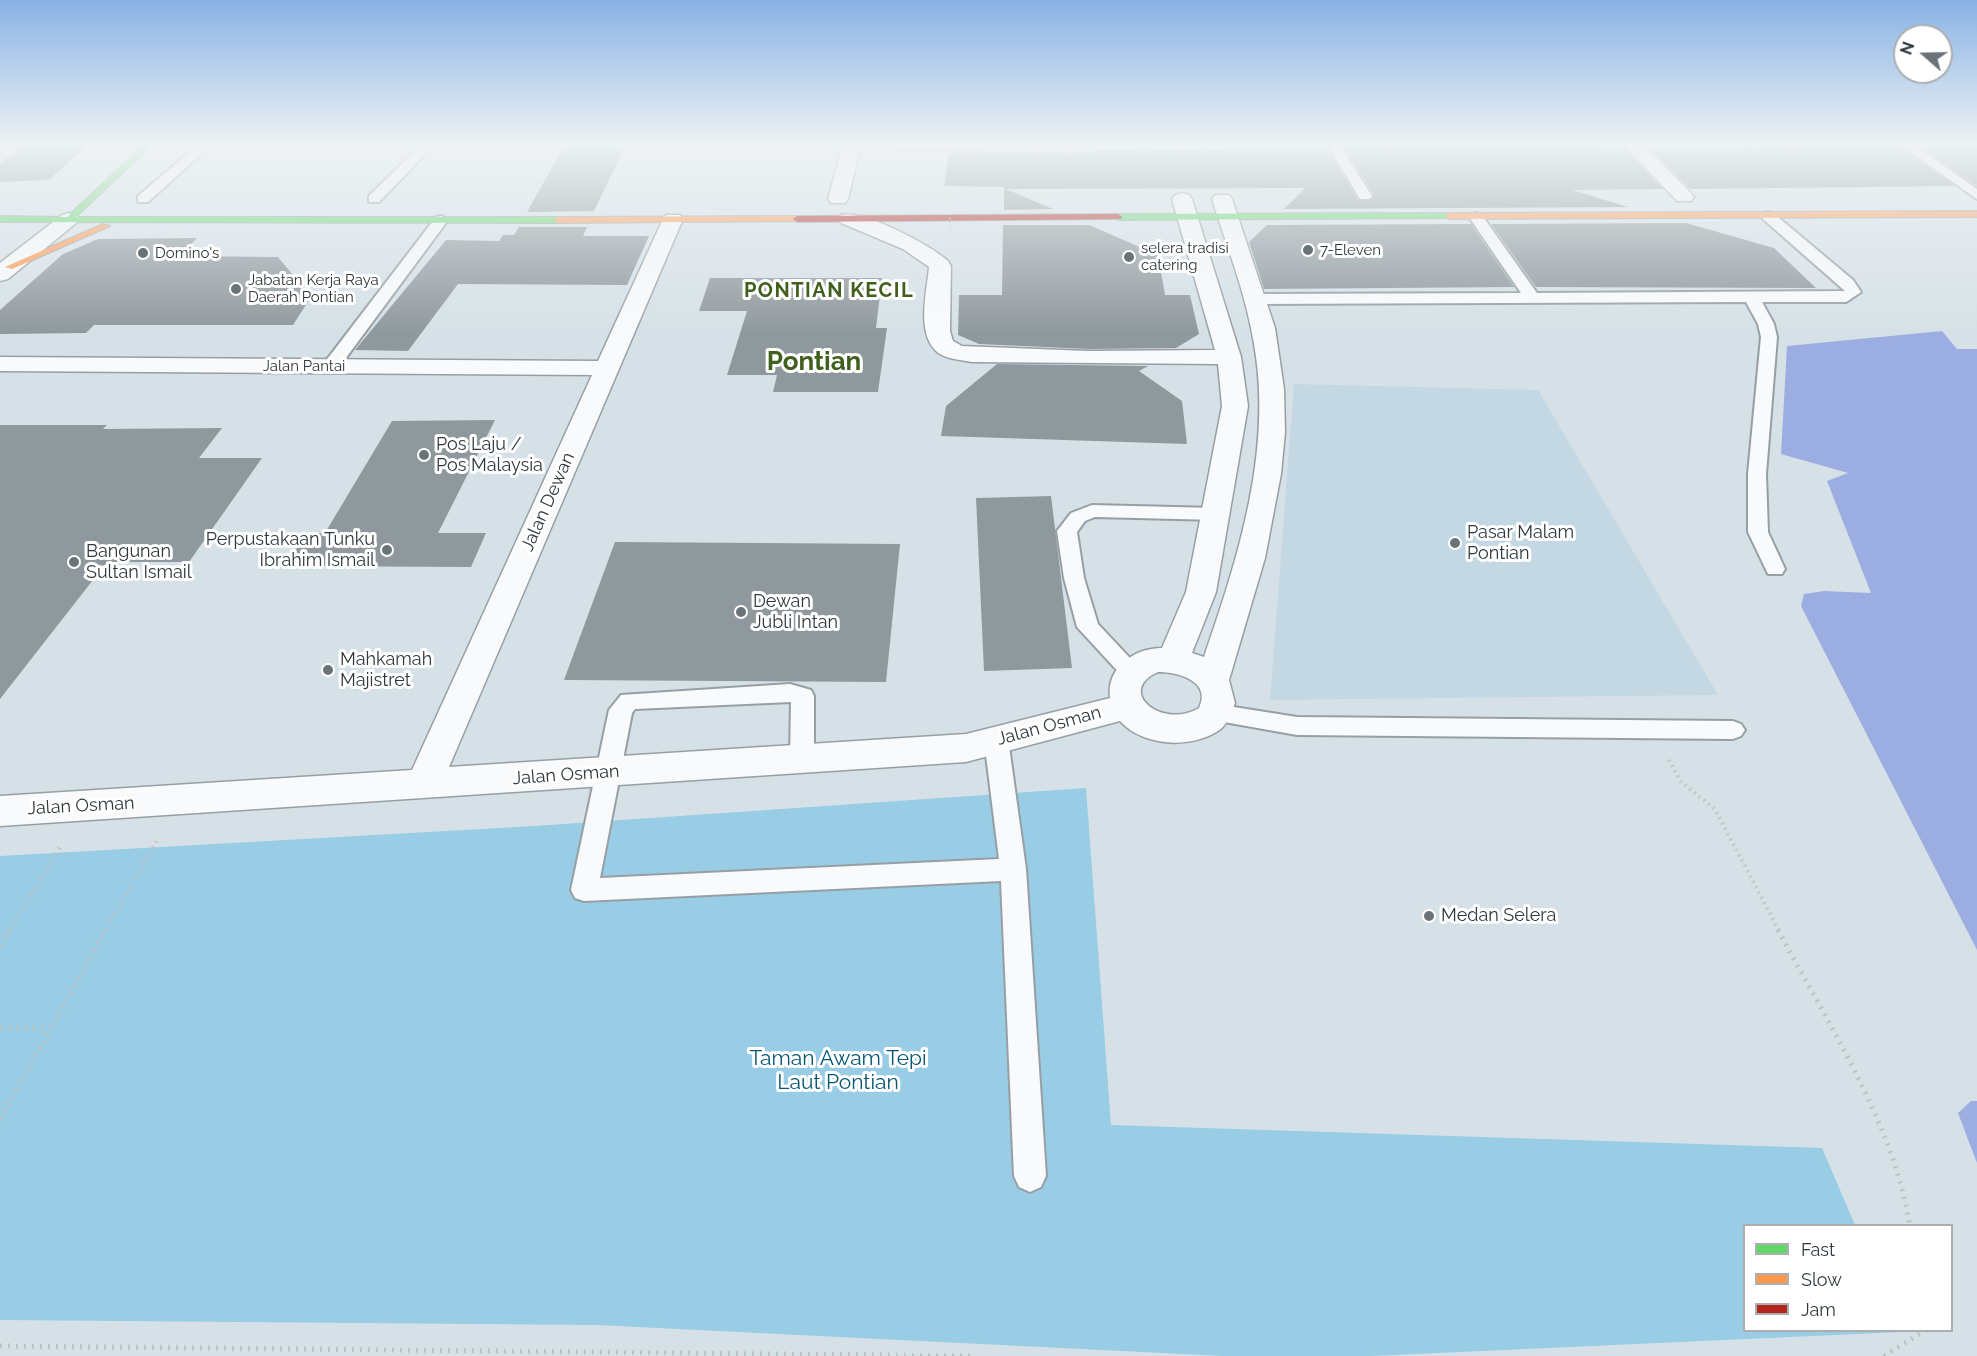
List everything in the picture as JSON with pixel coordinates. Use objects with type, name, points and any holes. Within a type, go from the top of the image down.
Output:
[{"type":"main road","points":[[0,219],[73,207]]},
{"type":"main road","points":[[69,209],[73,207]]},
{"type":"main road","points":[[69,209],[124,220],[441,220],[673,219],[804,207]]},
{"type":"main road","points":[[1287,207],[1476,217],[1977,214]]},
{"type":"main road","points":[[5,266],[124,220]]},
{"type":"street","points":[[847,207],[925,254],[940,266],[937,335],[944,346],[957,352],[972,355],[1088,358],[1229,357]]},
{"type":"street","points":[[1173,660],[1201,592],[1235,406],[1205,207]]},
{"type":"street","points":[[1206,207],[1255,299],[1267,345],[1271,377],[1266,476],[1259,530],[1212,680],[1219,702],[1215,713],[1206,722],[1179,731],[1148,724],[1127,706],[1124,694],[1125,682],[1132,672],[1143,664],[1173,660],[1188,663],[1212,680]]},
{"type":"street","points":[[5,266],[69,209]]},
{"type":"street","name":"Jalan Dewan","points":[[423,785],[673,219]]},
{"type":"street","name":"Jalan Pantai","points":[[0,364],[608,368]]},
{"type":"street","name":"Jalan Osman","points":[[0,811],[966,748],[1127,706]]},
{"type":"lane","points":[[1255,299],[1846,297],[1853,292],[1848,283],[1768,216]]},
{"type":"lane","points":[[1476,217],[1532,298]]},
{"type":"lane","points":[[331,366],[441,220]]},
{"type":"lane","points":[[1751,296],[1766,324],[1769,337],[1757,474],[1758,532],[1775,569]]},
{"type":"lane","points":[[1132,672],[1088,627],[1074,578],[1067,531],[1078,517],[1092,511],[1216,514]]},
{"type":"lane","points":[[802,759],[803,696],[790,693],[628,701],[621,710],[584,890],[1013,869]]},
{"type":"lane","points":[[1215,713],[1297,726],[1733,730]]},
{"type":"lane","points":[[996,739],[1013,869],[1030,1176]]},
{"type":"path","points":[[950,207],[950,234]]},
{"type":"path","points":[[1652,729],[1681,782],[1715,809],[1884,1130],[1906,1201],[1910,1224]]},
{"type":"path","points":[[0,1119],[49,1028],[180,800]]},
{"type":"path","points":[[0,946],[85,806]]},
{"type":"path","points":[[0,1028],[49,1028]]},
{"type":"path","points":[[1884,1356],[1923,1332]]},
{"type":"path","points":[[0,1346],[974,1356]]},
{"type":"shaded area","points":[[1942,331],[1957,349],[1977,349],[1977,950],[1801,606],[1804,594],[1824,591],[1871,593],[1827,481],[1848,473],[1781,454],[1787,346]]},
{"type":"shaded area","name":"Pasar Malam Pontian","points":[[1294,384],[1538,390],[1718,695],[1270,700]]},
{"type":"shaded area","points":[[1971,1101],[1977,1101],[1977,1163],[1958,1113]]},
{"type":"green space","name":"Taman Awam Tepi Laut Pontian","points":[[1086,788],[1111,1125],[1822,1148],[1855,1224],[1743,1224],[1743,1332],[1901,1332],[1372,1356],[1223,1356],[597,1325],[0,1320],[0,856],[535,826]]},
{"type":"building","points":[[530,207],[596,207],[594,211],[527,212]]},
{"type":"building","points":[[1004,207],[1053,209],[1004,210]]},
{"type":"building","points":[[1286,207],[1580,207],[1284,209]]},
{"type":"building","points":[[1686,223],[1774,248],[1816,288],[1536,287],[1491,224]]},
{"type":"building","points":[[1471,224],[1514,287],[1264,289],[1249,242],[1267,225]]},
{"type":"building","points":[[1003,225],[1089,225],[1158,255],[1165,295],[1190,295],[1199,334],[1176,348],[1088,349],[979,344],[958,335],[959,295],[1002,295]]},
{"type":"building","points":[[519,227],[587,227],[583,236],[649,236],[627,285],[458,284],[408,351],[355,350],[446,240],[499,241],[503,235],[514,235]]},
{"type":"building","points":[[197,238],[180,256],[278,257],[311,297],[293,325],[94,325],[86,333],[0,334],[0,310],[63,254],[98,239]]},
{"type":"building","points":[[710,278],[882,278],[876,328],[887,328],[878,392],[773,392],[777,375],[727,375],[747,311],[699,311]]},
{"type":"building","points":[[997,364],[1148,366],[1139,371],[1182,401],[1187,444],[941,436],[946,406]]},
{"type":"building","points":[[495,420],[438,533],[486,533],[471,567],[285,566],[307,533],[325,533],[392,421]]},
{"type":"building","name":"Bangunan Sultan Ismail","points":[[0,425],[107,425],[103,429],[222,428],[199,458],[262,458],[189,562],[107,562],[0,699]]},
{"type":"building","points":[[1051,496],[1072,668],[984,671],[976,498]]},
{"type":"building","name":"Dewan Jubli Intan","points":[[615,542],[900,544],[886,682],[564,680]]},
{"type":"traffic: fast","points":[[69,219],[82,207]]},
{"type":"traffic: fast","points":[[1118,217],[1449,216]]},
{"type":"traffic: fast","points":[[0,219],[558,220]]},
{"type":"traffic: slow","points":[[1449,216],[1977,214]]},
{"type":"traffic: slow","points":[[558,220],[797,219]]},
{"type":"traffic: slow","points":[[9,267],[106,226]]},
{"type":"traffic: jam","points":[[797,219],[1118,217]]},
{"type":"place","name":"7-Eleven","points":[[1308,250]]},
{"type":"place","name":"Domino's","points":[[143,253]]},
{"type":"place","name":"selera tradisi catering","points":[[1129,257]]},
{"type":"place","name":"Jabatan Kerja Raya Daerah Pontian","points":[[236,289]]},
{"type":"place","name":"Pos Laju / Pos Malaysia","points":[[424,455]]},
{"type":"place","name":"Pasar Malam Pontian","points":[[1455,543]]},
{"type":"place","name":"Perpustakaan Tunku Ibrahim Ismail","points":[[387,550]]},
{"type":"place","name":"Bangunan Sultan Ismail","points":[[74,562]]},
{"type":"place","name":"Dewan Jubli Intan","points":[[741,612]]},
{"type":"place","name":"Mahkamah Majistret","points":[[328,670]]},
{"type":"place","name":"Medan Selera","points":[[1429,916]]},
{"type":"district","name":"PONTIAN KECIL","points":[[829,291]]},
{"type":"district","name":"Pontian","points":[[814,362]]}]
